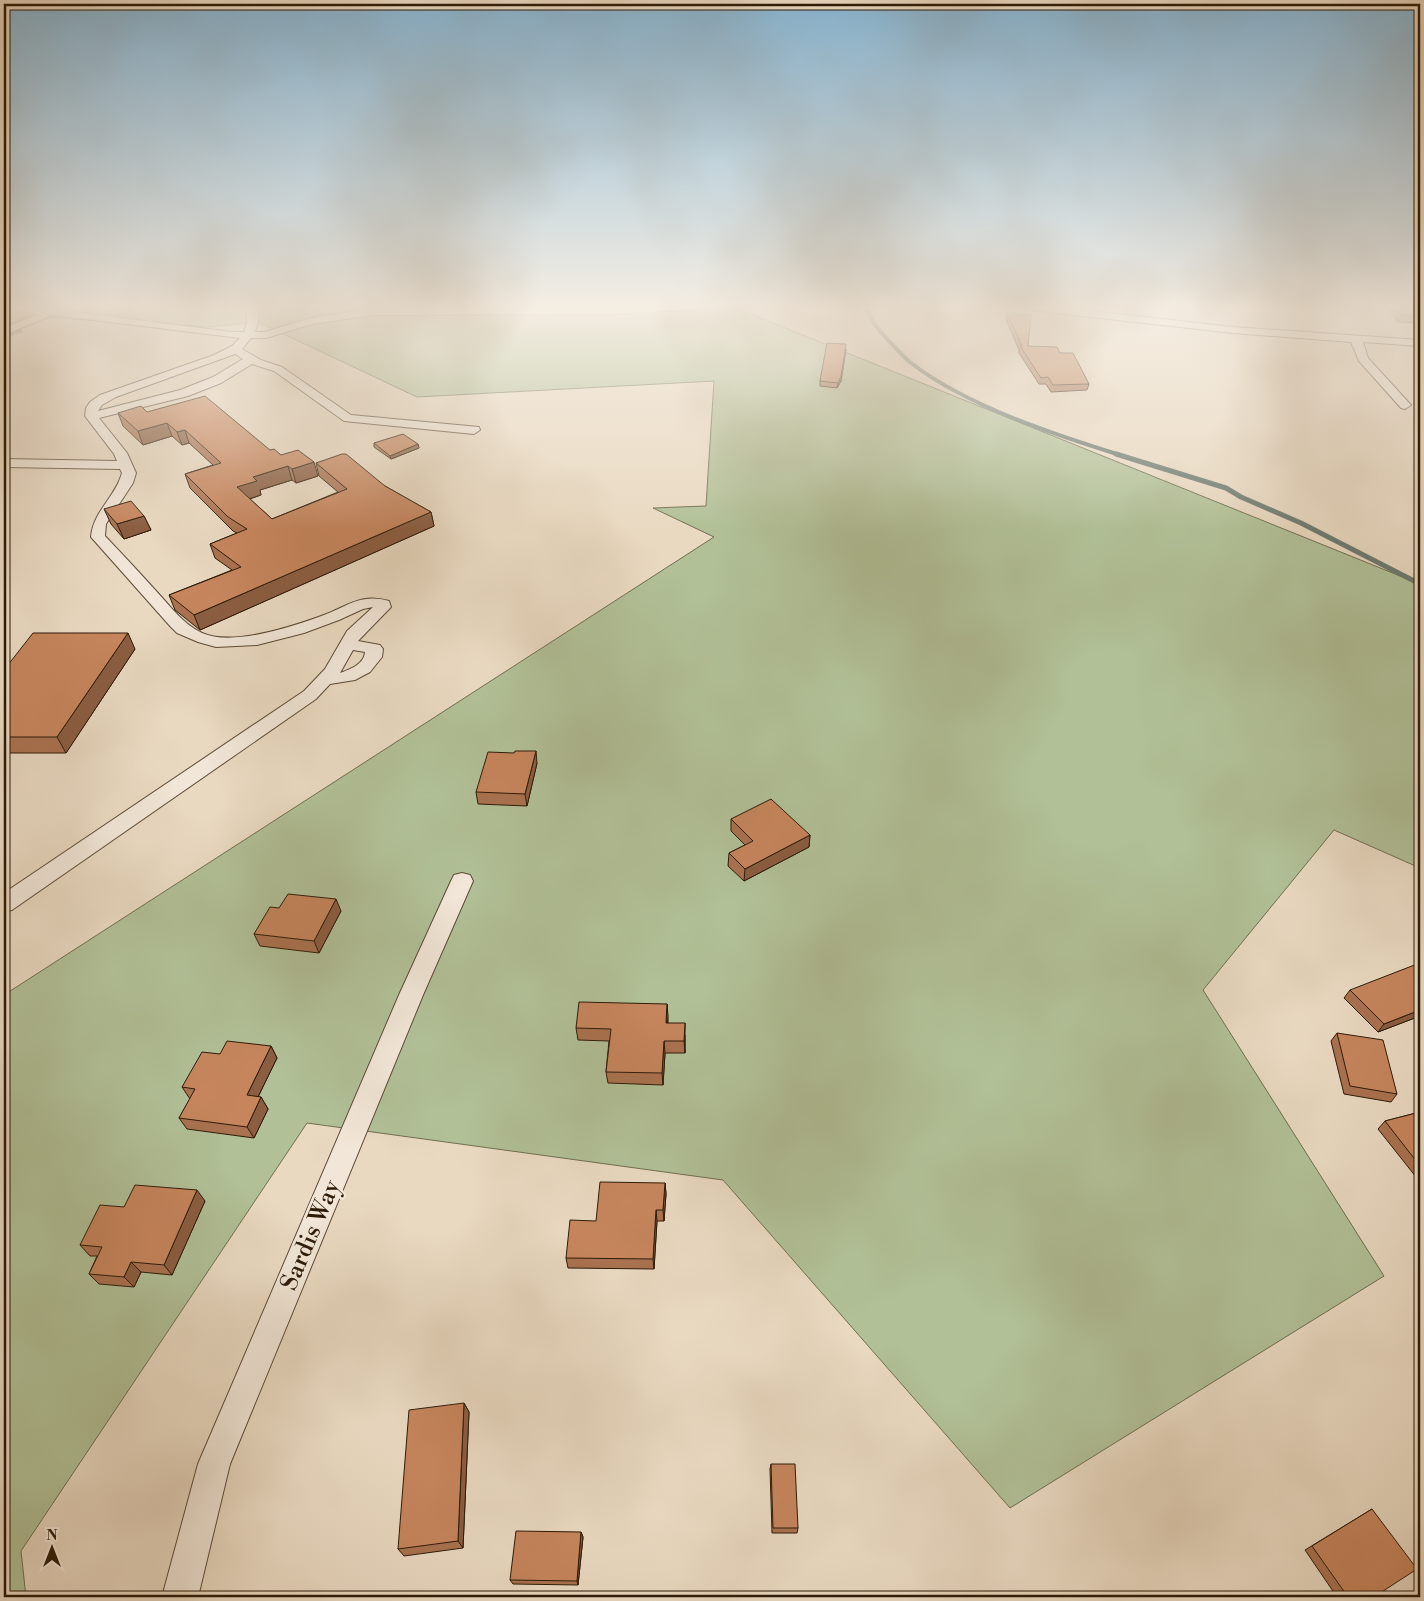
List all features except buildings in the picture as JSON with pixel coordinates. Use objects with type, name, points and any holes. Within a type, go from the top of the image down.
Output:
[{"type":"street","points":[[91,416],[94,405],[105,397],[151,381]]},
{"type":"street","points":[[91,416],[184,393],[215,381]]},
{"type":"street","points":[[295,381],[348,418],[474,430]]},
{"type":"street","points":[[1383,381],[1405,405]]},
{"type":"street","points":[[4,904],[310,695],[326,680],[346,645],[356,632],[382,610],[382,604],[366,603],[283,634],[249,640],[218,641],[198,637],[182,629],[98,536],[99,524],[105,512],[126,483],[128,473],[127,465],[120,453],[91,416]]},
{"type":"street","points":[[4,463],[127,465]]},
{"type":"street","points":[[326,680],[351,675],[361,670],[371,661],[374,649],[346,645]]},
{"type":"street","name":"Sardis Way","points":[[180,1597],[214,1464],[410,995],[462,881]]},
{"type":"green space","points":[[382,381],[916,381],[1420,584],[1420,868],[1334,830],[1203,990],[1384,1276],[1010,1508],[723,1180],[307,1123],[21,1551],[26,1597],[4,1597],[4,995],[714,537],[653,508],[706,506],[714,381],[417,397]]},
{"type":"waterway","points":[[938,381],[958,393],[1011,417],[1120,455]]},
{"type":"waterway","points":[[1116,454],[1226,488],[1241,497],[1301,523],[1420,584]]}]
